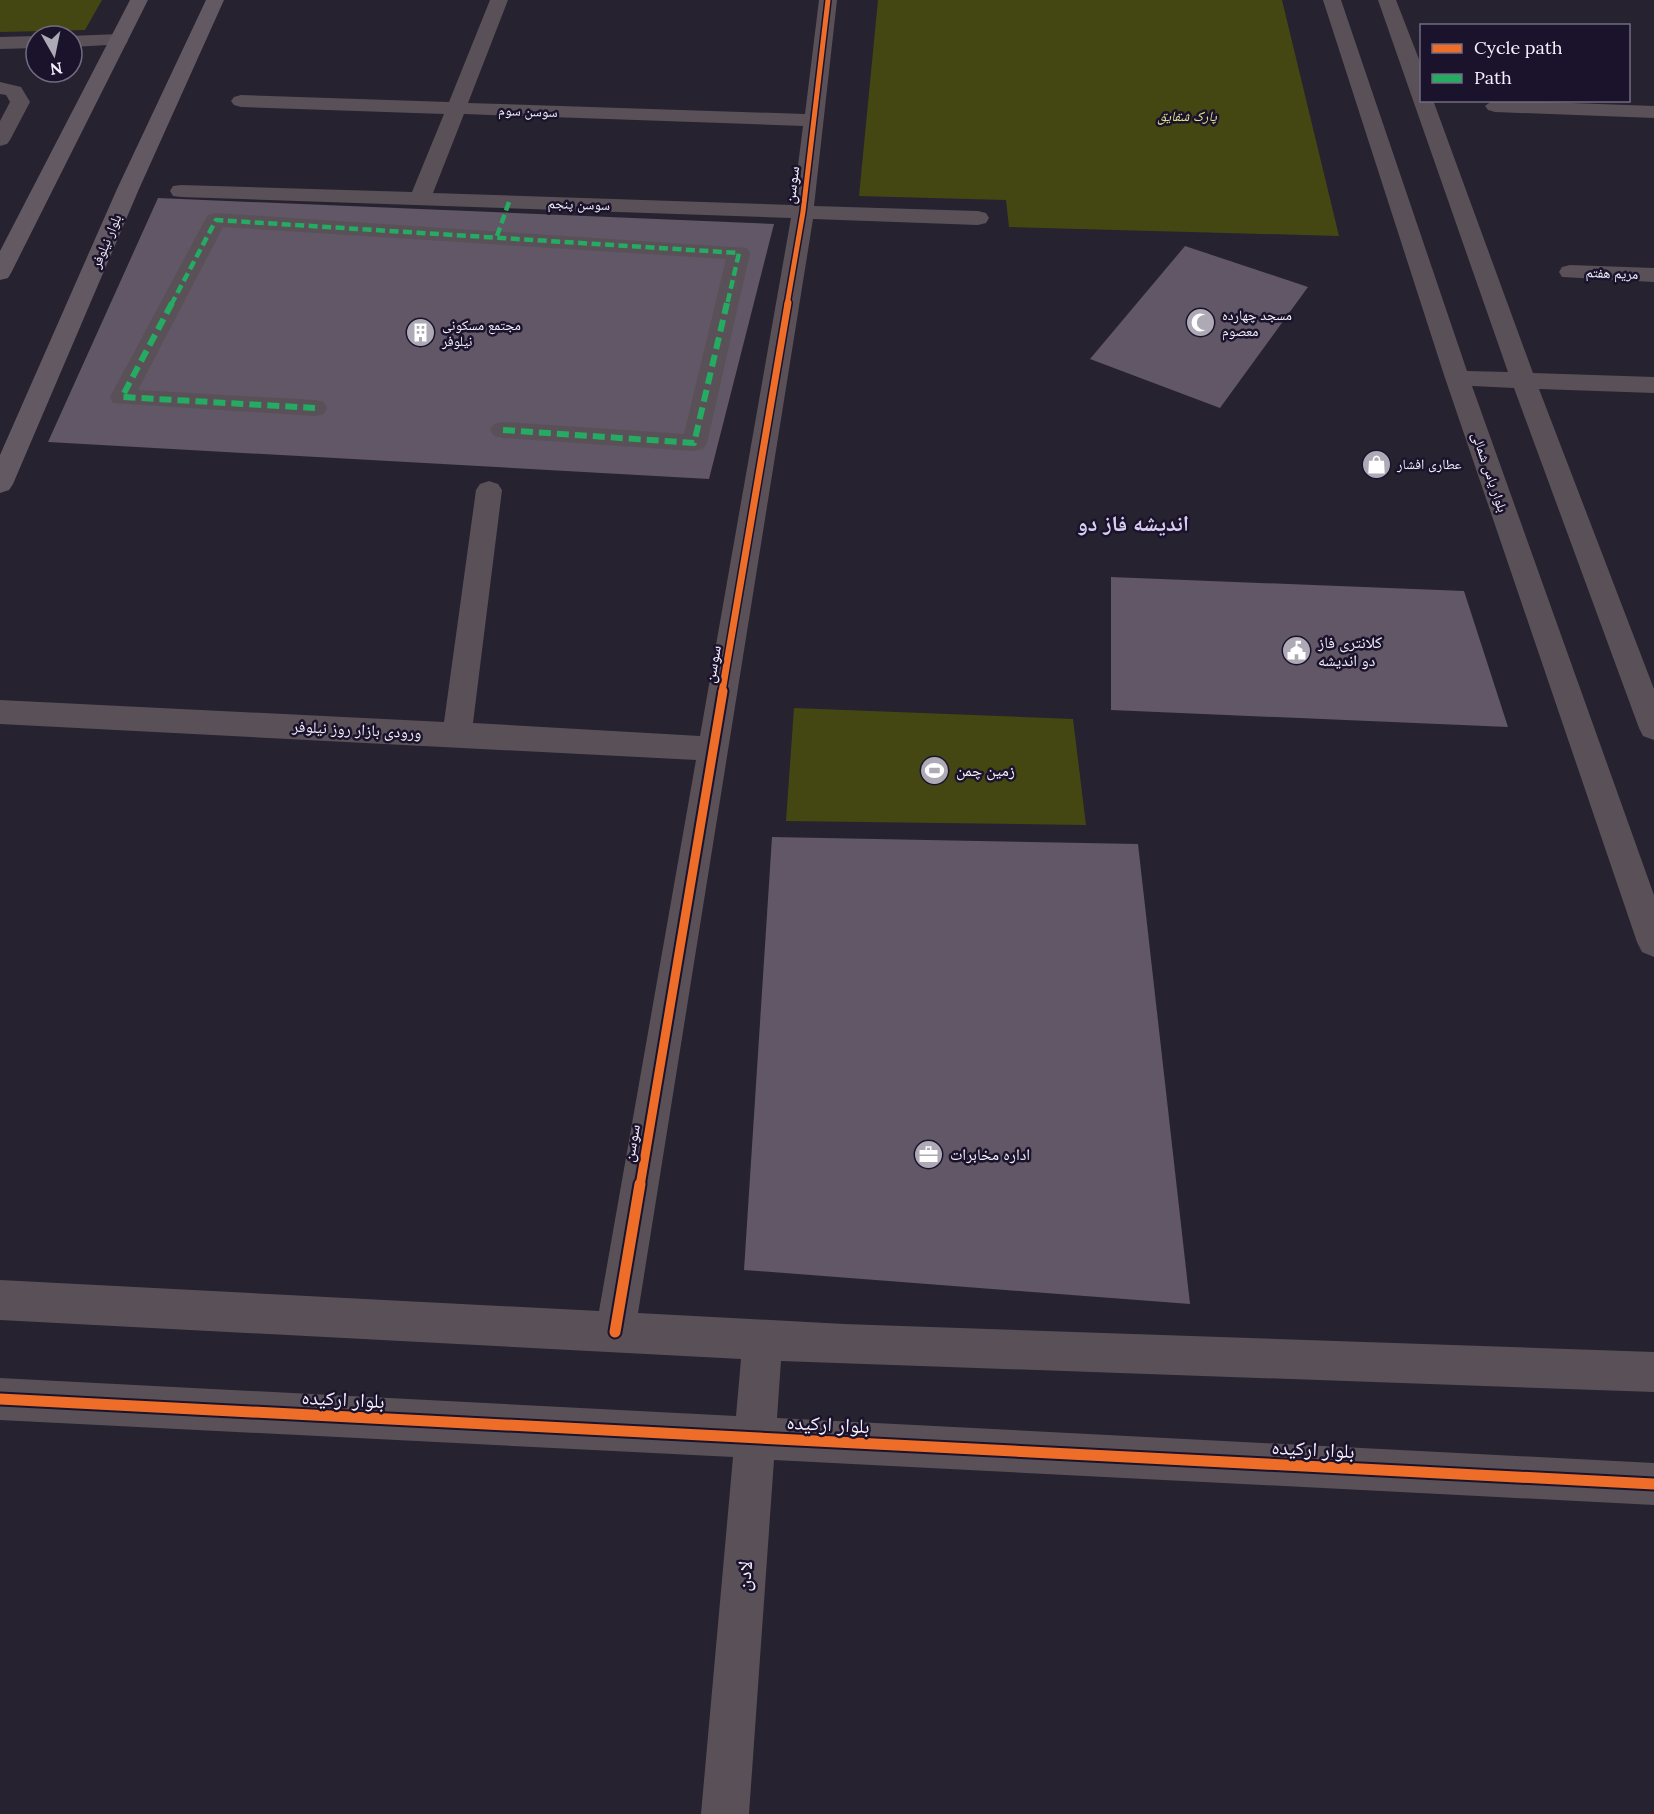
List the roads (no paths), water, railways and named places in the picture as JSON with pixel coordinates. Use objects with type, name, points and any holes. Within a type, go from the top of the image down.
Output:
[{"type":"main road","points":[[0,273],[139,0]]},
{"type":"main road","name":"بلوار نیلوفر","points":[[0,484],[128,189],[215,0]]},
{"type":"street","points":[[420,199],[499,0]]},
{"type":"street","name":"سوسن","points":[[615,1332],[803,212],[828,0]]},
{"type":"street","name":"بلوار یاس شمالی","points":[[1332,0],[1457,378],[1654,942]]},
{"type":"street","points":[[1387,0],[1420,91]]},
{"type":"street","points":[[84,41],[119,40]]},
{"type":"street","points":[[0,43],[24,42]]},
{"type":"street","points":[[0,88],[14,91],[20,102],[0,140]]},
{"type":"street","name":"سوسن سوم","points":[[241,101],[814,120]]},
{"type":"street","points":[[1424,102],[1524,380],[1654,728]]},
{"type":"street","points":[[1495,106],[1654,112]]},
{"type":"street","name":"سوسن پنجم","points":[[181,191],[978,218]]},
{"type":"street","points":[[497,236],[509,202]]},
{"type":"street","points":[[315,408],[122,397],[216,220],[740,253],[694,443],[503,430]]},
{"type":"street","name":"مریم هفتم","points":[[1570,272],[1654,275]]},
{"type":"street","points":[[1457,378],[1654,385]]},
{"type":"street","points":[[457,734],[489,490]]},
{"type":"street","name":"ورودی بازار روز نیلوفر","points":[[0,712],[713,749]]},
{"type":"street","points":[[0,1300],[763,1339],[1654,1372]]},
{"type":"street","name":"لادن","points":[[725,1814],[763,1339]]},
{"type":"street","name":"بلوار ارکیده","points":[[0,1399],[1654,1484]]},
{"type":"place","name":"مسجد چهارده معصوم","points":[[1201,323]]},
{"type":"place","name":"مجتمع مسکونی نیلوفر","points":[[421,333]]},
{"type":"place","name":"عطاری افشار","points":[[1376,464]]},
{"type":"place","name":"کلانتری فاز دو اندیشه","points":[[1297,651]]},
{"type":"place","name":"زمین چمن","points":[[935,770]]},
{"type":"place","name":"اداره مخابرات","points":[[929,1154]]},
{"type":"district","name":"اندیشه فاز دو","points":[[1133,523]]},
{"type":"park label","name":"پارک شقایق","points":[[1187,116]]}]
